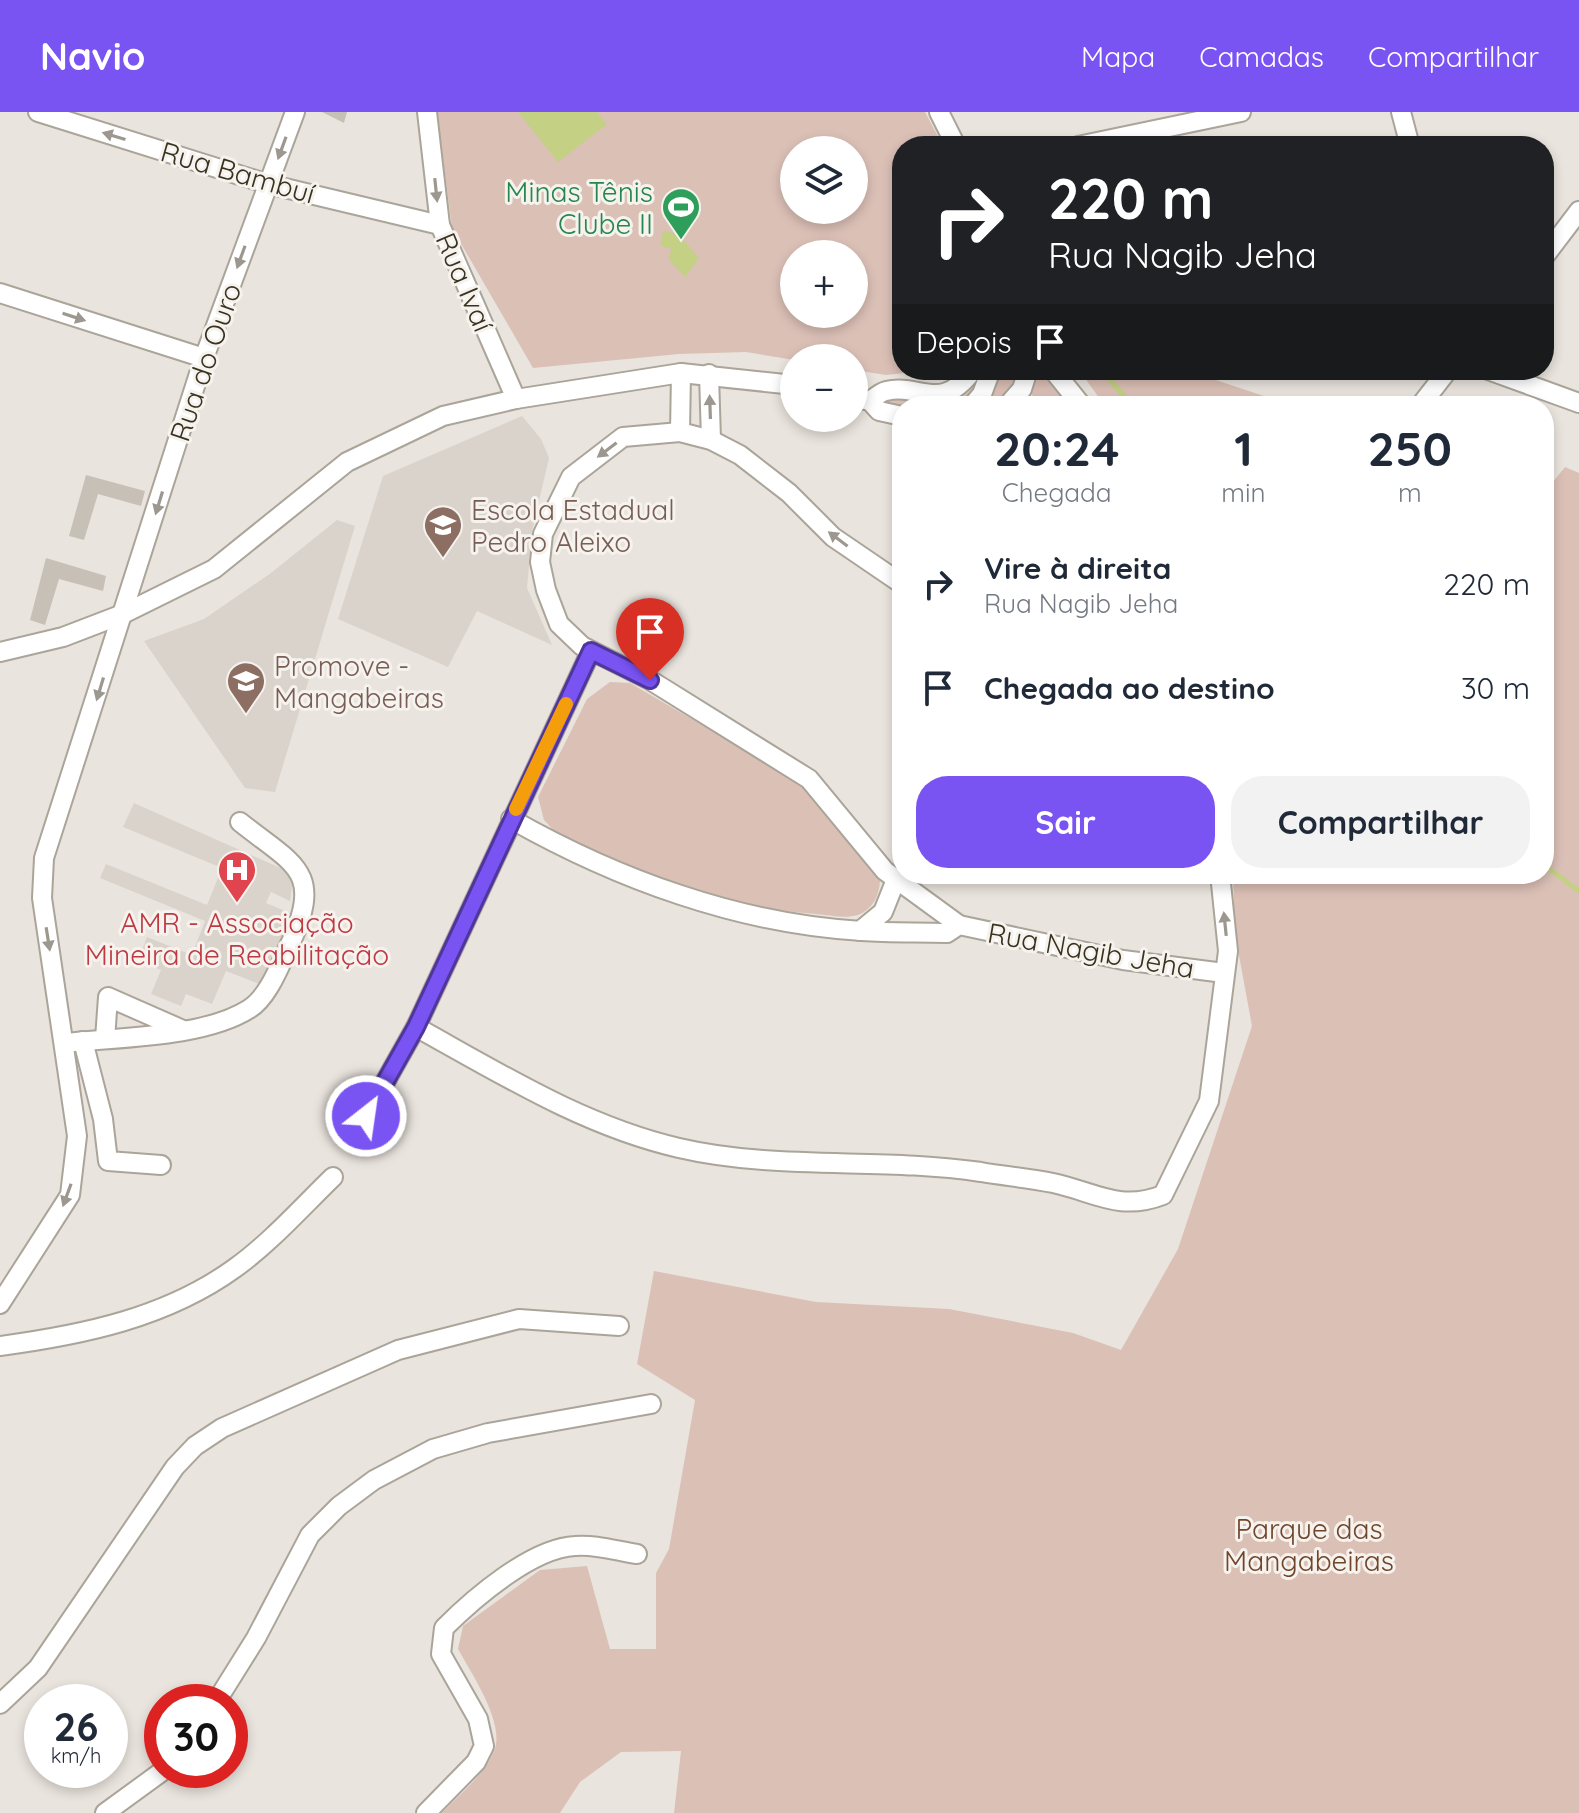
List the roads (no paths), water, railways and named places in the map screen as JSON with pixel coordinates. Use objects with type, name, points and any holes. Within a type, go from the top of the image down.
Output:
[{"type":"street","name":"Rua Bambuí","points":[[38,112],[268,184],[440,225]]},
{"type":"street","name":"Rua do Ouro","points":[[74,1042],[42,898],[44,858],[204,358],[295,112]]},
{"type":"street","name":"Rua Ivaí","points":[[427,112],[440,225],[516,399]]},
{"type":"street","points":[[939,112],[951,136]]},
{"type":"street","points":[[1126,136],[1241,112]]},
{"type":"street","points":[[1401,112],[1407,136]]},
{"type":"street","points":[[1554,244],[1579,211]]},
{"type":"street","points":[[0,293],[204,358]]},
{"type":"street","points":[[680,432],[681,373]]},
{"type":"street","points":[[0,652],[63,637],[123,614],[214,569],[347,462],[443,416],[516,399],[681,373],[780,383]]},
{"type":"street","points":[[709,374],[711,440]]},
{"type":"street","points":[[868,398],[885,391],[934,395],[944,393],[964,380]]},
{"type":"street","points":[[1061,380],[1074,396]]},
{"type":"street","points":[[1428,396],[1440,380]]},
{"type":"street","points":[[1516,380],[1579,403]]},
{"type":"street","points":[[868,404],[892,414]]},
{"type":"street","name":"Rua Nagib Jeha","points":[[892,577],[833,537],[789,493],[740,455],[711,440],[680,432],[623,437],[571,477],[543,534],[540,562],[559,624],[591,651],[650,680],[809,779],[892,878]]},
{"type":"street","points":[[137,572],[166,594]]},
{"type":"street","points":[[366,1116],[416,1027],[591,651]]},
{"type":"street","name":"Rua Nagib Jeha","points":[[511,819],[563,848],[666,890],[758,916],[860,931],[947,933],[959,925]]},
{"type":"street","points":[[74,1042],[183,1030],[251,1008],[283,959],[304,913],[305,888],[300,871],[240,822]]},
{"type":"street","points":[[860,931],[883,912],[894,884]]},
{"type":"street","name":"Rua Nagib Jeha","points":[[898,884],[959,925],[1123,960],[1224,973]]},
{"type":"street","points":[[416,1027],[564,1108],[607,1126],[681,1148],[809,1163],[968,1170],[1053,1183],[1126,1204],[1163,1195],[1209,1101],[1228,951],[1221,884]]},
{"type":"street","points":[[105,1039],[108,997],[183,1030]]},
{"type":"street","points":[[74,1042],[103,1119],[108,1161],[161,1165]]},
{"type":"street","points":[[0,1304],[70,1195],[77,1136],[74,1042]]},
{"type":"street","points":[[0,1346],[50,1339],[156,1313],[235,1268],[333,1177]]},
{"type":"street","points":[[0,1704],[38,1668],[175,1467],[195,1446],[222,1428],[398,1350],[428,1342],[519,1319],[619,1326]]},
{"type":"street","points":[[227,1684],[256,1638],[310,1535],[339,1506],[374,1480],[433,1449],[488,1433],[651,1404]]},
{"type":"street","points":[[426,1813],[476,1762],[484,1746],[478,1719],[441,1654],[444,1628],[470,1603],[546,1551],[576,1545],[637,1554]]},
{"type":"street","points":[[105,1813],[144,1785]]},
{"type":"waterway","points":[[1110,380],[1124,396]]},
{"type":"waterway","points":[[1554,872],[1579,891]]},
{"type":"place","name":"Minas Tênis Clube II","points":[[681,241]]},
{"type":"place","name":"Escola Estadual Pedro Aleixo","points":[[443,559]]},
{"type":"place","name":"Promove - Mangabeiras","points":[[246,715]]},
{"type":"place","name":"AMR - Associação Mineira de Reabilitação","points":[[237,904]]},
{"type":"park label","name":"Parque das Mangabeiras","points":[[1309,1544]]}]
